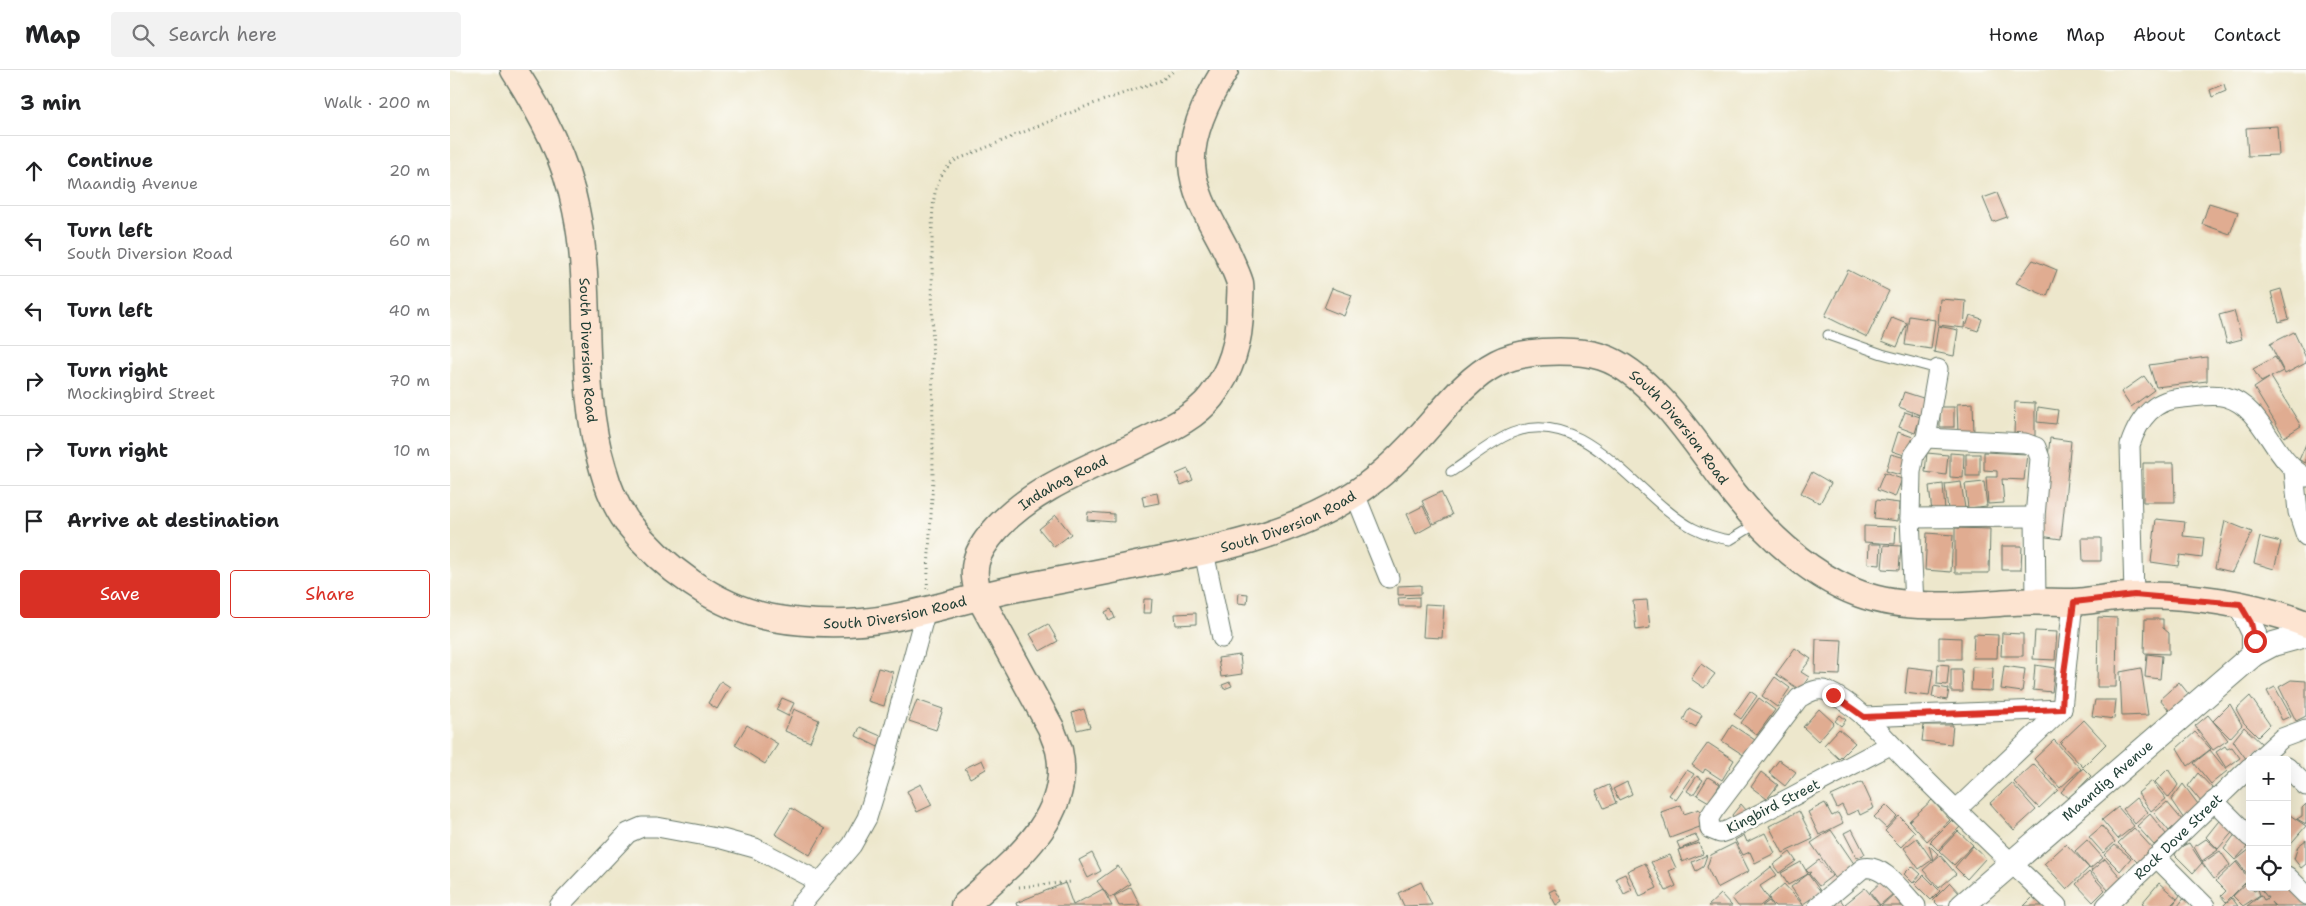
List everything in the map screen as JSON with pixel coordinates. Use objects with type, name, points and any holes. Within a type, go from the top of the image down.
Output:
[{"type":"main road","name":"South Diversion Road","points":[[514,70],[535,102],[557,145],[576,211],[586,292],[591,416],[598,452],[608,486],[624,519],[654,550],[684,576],[726,603],[770,618],[841,624],[888,619],[979,596],[1204,552],[1299,524],[1355,494],[1406,451],[1462,390],[1497,363],[1513,357],[1543,352],[1573,352],[1598,356],[1615,363],[1656,394],[1701,448],[1758,522],[1789,551],[1822,576],[1862,595],[1914,605],[1953,606],[2036,601],[2074,602],[2134,595],[2240,604],[2306,624]]},
{"type":"main road","name":"Indahag Road","points":[[964,906],[1022,854],[1040,831],[1059,794],[1061,774],[1059,750],[1051,728],[979,596],[974,576],[980,551],[987,539],[1017,509],[1061,481],[1142,443],[1191,415],[1210,399],[1225,377],[1233,360],[1239,333],[1240,284],[1197,191],[1192,165],[1194,140],[1207,106],[1225,70]]},
{"type":"street","points":[[1914,605],[1910,518],[1912,464],[1919,445],[1926,438],[1938,369]]},
{"type":"street","points":[[2134,595],[2130,444],[2136,427],[2145,414],[2157,404],[2172,398],[2224,396],[2238,401],[2251,414],[2300,474],[2298,512],[2306,536]]},
{"type":"street","points":[[1926,438],[2025,443],[2036,447],[2040,458],[2035,517],[2036,601]]},
{"type":"street","points":[[1355,494],[1389,578]]},
{"type":"street","points":[[1910,518],[2035,517]]},
{"type":"street","points":[[1204,552],[1222,638]]},
{"type":"street","points":[[1956,810],[2062,709],[2064,673],[2074,602]]},
{"type":"street","points":[[2240,604],[2254,633],[2254,654]]},
{"type":"street","points":[[800,906],[852,845],[867,818],[886,757],[926,610]]},
{"type":"street","name":"Maandig Avenue","points":[[1962,906],[2113,778],[2254,654],[2274,644],[2306,635]]},
{"type":"street","name":"Kingbird Street","points":[[1864,717],[1825,690],[1808,692],[1799,698],[1709,818],[1710,829],[1720,833],[1729,830],[1890,745]]},
{"type":"street","points":[[1864,717],[2062,709]]},
{"type":"street","points":[[1864,717],[1956,810],[2056,906]]},
{"type":"street","points":[[2269,756],[2282,738],[2306,729]]},
{"type":"street","name":"Rock Dove Street","points":[[2106,906],[2246,771]]},
{"type":"street","points":[[2291,771],[2306,786]]},
{"type":"street","points":[[2214,801],[2246,833]]},
{"type":"street","points":[[560,906],[628,833],[642,827],[683,831],[755,848],[820,882]]},
{"type":"street","points":[[2156,857],[2205,906]]},
{"type":"street","points":[[1818,906],[1863,868],[1872,866],[1881,871],[1916,906]]},
{"type":"street","points":[[2291,880],[2306,895]]},
{"type":"lane","points":[[1828,334],[1882,354],[1938,369]]},
{"type":"lane","points":[[1451,472],[1478,455],[1494,442],[1514,432],[1536,428],[1558,430],[1578,437],[1626,473],[1658,502],[1699,531],[1712,537],[1730,540],[1758,522]]},
{"type":"path","points":[[926,610],[933,478],[932,230],[933,201],[937,181],[943,170],[956,160],[1087,106],[1162,80],[1175,70]]},
{"type":"path","points":[[1017,887],[1071,882]]},
{"type":"building","points":[[2224,84],[2226,91],[2212,97],[2210,90]]},
{"type":"building","points":[[2277,126],[2279,155],[2248,156],[2246,128]]},
{"type":"building","points":[[1997,193],[2007,217],[1993,222],[1983,198]]},
{"type":"building","points":[[2209,203],[2238,212],[2230,234],[2202,224]]},
{"type":"building","points":[[2033,260],[2057,270],[2047,296],[2016,283]]},
{"type":"building","points":[[1848,270],[1889,291],[1867,337],[1825,316]]},
{"type":"building","points":[[1332,288],[1352,295],[1344,316],[1324,308]]},
{"type":"building","points":[[2281,289],[2289,319],[2279,322],[2271,292]]},
{"type":"building","points":[[1940,299],[1966,301],[1964,328],[1938,325]]},
{"type":"building","points":[[2234,311],[2242,339],[2227,343],[2219,315]]},
{"type":"building","points":[[1970,315],[1982,319],[1978,331],[1966,327]]},
{"type":"building","points":[[1909,316],[1935,320],[1931,349],[1905,345]]},
{"type":"building","points":[[1892,317],[1907,323],[1897,347],[1882,341]]},
{"type":"building","points":[[1938,326],[1958,330],[1954,356],[1934,352]]},
{"type":"building","points":[[2294,332],[2306,358],[2306,363],[2285,374],[2270,344]]},
{"type":"building","points":[[2207,357],[2207,381],[2156,387],[2149,365]]},
{"type":"building","points":[[2275,357],[2283,371],[2271,377],[2301,426],[2284,437],[2254,388],[2269,378],[2261,382],[2253,369]]},
{"type":"building","points":[[2144,376],[2154,390],[2131,407],[2121,392]]},
{"type":"building","points":[[1904,392],[1926,399],[1920,415],[1899,407]]},
{"type":"building","points":[[2015,402],[2035,403],[2035,436],[2014,435]]},
{"type":"building","points":[[1973,403],[1974,434],[1958,434],[1957,404]]},
{"type":"building","points":[[1940,407],[1954,407],[1954,427],[1940,427]]},
{"type":"building","points":[[2038,407],[2058,410],[2056,424],[2037,422]]},
{"type":"building","points":[[1905,412],[1920,417],[1915,433],[1899,427]]},
{"type":"building","points":[[1898,432],[1913,437],[1907,456],[1892,451]]},
{"type":"building","points":[[2050,438],[2071,441],[2061,539],[2040,536]]},
{"type":"building","points":[[2306,444],[2306,463],[2299,460]]},
{"type":"building","points":[[1984,452],[2027,454],[2024,480],[2002,479],[2004,503],[1988,504],[1986,477],[1997,477],[1997,471],[1984,470]]},
{"type":"building","points":[[1927,453],[1948,455],[1946,475],[1925,472]]},
{"type":"building","points":[[1950,453],[1964,454],[1963,478],[1950,477]]},
{"type":"building","points":[[1891,454],[1909,459],[1904,476],[1886,471]]},
{"type":"building","points":[[1966,454],[1980,454],[1980,476],[1966,476]]},
{"type":"building","points":[[2143,463],[2174,463],[2175,502],[2143,502]]},
{"type":"building","points":[[1188,469],[1193,480],[1181,485],[1176,474]]},
{"type":"building","points":[[1812,472],[1831,483],[1820,503],[1801,493]]},
{"type":"building","points":[[1884,473],[1902,479],[1895,497],[1877,490]]},
{"type":"building","points":[[1961,482],[1965,508],[1948,510],[1945,484]]},
{"type":"building","points":[[1984,482],[1987,506],[1968,508],[1965,484]]},
{"type":"building","points":[[1943,484],[1945,511],[1932,512],[1929,486]]},
{"type":"building","points":[[1441,492],[1452,515],[1434,524],[1422,501]]},
{"type":"building","points":[[1157,493],[1159,503],[1144,506],[1142,496]]},
{"type":"building","points":[[1876,500],[1899,503],[1898,521],[1874,518]]},
{"type":"building","points":[[1423,506],[1432,525],[1416,534],[1407,514]]},
{"type":"building","points":[[1088,512],[1114,514],[1114,522],[1087,520]]},
{"type":"building","points":[[1056,515],[1071,534],[1054,547],[1039,529]]},
{"type":"building","points":[[2156,519],[2185,522],[2183,536],[2204,538],[2202,558],[2180,555],[2178,566],[2151,562]]},
{"type":"building","points":[[2225,521],[2252,532],[2232,572],[2215,568]]},
{"type":"building","points":[[1864,526],[1896,527],[1895,544],[1864,542]]},
{"type":"building","points":[[1955,528],[1990,529],[1989,573],[1955,573]]},
{"type":"building","points":[[1927,533],[1953,535],[1951,572],[1925,570]]},
{"type":"building","points":[[2260,537],[2281,542],[2274,569],[2254,563]]},
{"type":"building","points":[[2082,538],[2101,538],[2101,561],[2083,561]]},
{"type":"building","points":[[1869,544],[1881,544],[1880,565],[1868,564]]},
{"type":"building","points":[[1884,545],[1901,546],[1899,570],[1882,569]]},
{"type":"building","points":[[2002,546],[2022,546],[2021,570],[2002,570]]},
{"type":"building","points":[[1421,585],[1421,594],[1398,595],[1398,586]]},
{"type":"building","points":[[1239,593],[1248,594],[1247,604],[1238,603]]},
{"type":"building","points":[[1419,597],[1419,606],[1399,606],[1398,598]]},
{"type":"building","points":[[1144,599],[1152,599],[1151,613],[1143,613]]},
{"type":"building","points":[[1647,600],[1650,628],[1636,630],[1633,601]]},
{"type":"building","points":[[1425,604],[1444,605],[1442,638],[1423,637]]},
{"type":"building","points":[[1111,609],[1115,618],[1109,621],[1105,612]]},
{"type":"building","points":[[1196,613],[1196,624],[1176,625],[1175,614]]},
{"type":"building","points":[[2098,617],[2117,618],[2116,687],[2097,687]]},
{"type":"building","points":[[2145,619],[2163,619],[2163,628],[2169,633],[2169,654],[2144,653]]},
{"type":"building","points":[[1048,624],[1058,641],[1040,651],[1030,634]]},
{"type":"building","points":[[2035,631],[2057,632],[2055,660],[2033,659]]},
{"type":"building","points":[[2002,633],[2023,634],[2023,656],[2001,656]]},
{"type":"building","points":[[1974,634],[1998,635],[1997,658],[1973,658]]},
{"type":"building","points":[[1939,637],[1961,638],[1961,659],[1939,659]]},
{"type":"building","points":[[1816,639],[1842,640],[1840,675],[1815,674]]},
{"type":"building","points":[[1795,648],[1811,659],[1801,672],[1809,677],[1800,690],[1776,674]]},
{"type":"building","points":[[2147,654],[2162,656],[2160,679],[2145,677]]},
{"type":"building","points":[[1240,655],[1242,674],[1221,677],[1218,658]]},
{"type":"building","points":[[1701,664],[1715,674],[1704,688],[1691,679]]},
{"type":"building","points":[[1938,664],[1949,665],[1947,685],[1937,684]]},
{"type":"building","points":[[2035,665],[2055,668],[2052,692],[2033,690]]},
{"type":"building","points":[[2004,666],[2025,669],[2022,692],[2001,689]]},
{"type":"building","points":[[1908,667],[1933,670],[1929,696],[1905,693]]},
{"type":"building","points":[[1972,667],[1993,668],[1992,691],[1971,690]]},
{"type":"building","points":[[878,668],[893,672],[884,706],[868,701]]},
{"type":"building","points":[[2141,668],[2148,715],[2122,716],[2120,672]]},
{"type":"building","points":[[1951,669],[1962,669],[1963,692],[1951,692]]},
{"type":"building","points":[[1775,677],[1790,688],[1777,707],[1762,696]]},
{"type":"building","points":[[2291,680],[2306,681],[2306,716],[2296,721],[2279,687]]},
{"type":"building","points":[[721,681],[730,687],[717,709],[708,703]]},
{"type":"building","points":[[1230,682],[1232,686],[1224,689],[1222,685]]},
{"type":"building","points":[[2179,682],[2191,697],[2173,715],[2160,699]]},
{"type":"building","points":[[1934,686],[1949,689],[1947,700],[1932,697]]},
{"type":"building","points":[[2275,687],[2291,716],[2282,720],[2267,691]]},
{"type":"building","points":[[1750,691],[1757,696],[1741,719],[1734,714]]},
{"type":"building","points":[[2250,696],[2270,725],[2258,737],[2244,723],[2236,709]]},
{"type":"building","points":[[782,698],[794,703],[788,716],[776,710]]},
{"type":"building","points":[[1759,698],[1775,710],[1757,735],[1741,723]]},
{"type":"building","points":[[917,700],[943,709],[936,730],[909,721]]},
{"type":"building","points":[[2095,700],[2116,700],[2114,719],[2092,716]]},
{"type":"building","points":[[2230,704],[2242,725],[2230,738],[2213,721]]},
{"type":"building","points":[[1689,708],[1702,715],[1696,727],[1683,720]]},
{"type":"building","points":[[794,709],[819,720],[810,742],[785,731]]},
{"type":"building","points":[[1084,709],[1090,727],[1077,730],[1072,713]]},
{"type":"building","points":[[1819,709],[1834,723],[1818,741],[1803,727]]},
{"type":"building","points":[[1840,715],[1846,720],[1841,726],[1835,721]]},
{"type":"building","points":[[2208,715],[2228,740],[2213,750],[2195,726]]},
{"type":"building","points":[[2084,720],[2106,744],[2083,767],[2060,743]]},
{"type":"building","points":[[747,725],[778,744],[765,764],[735,745]]},
{"type":"building","points":[[1732,725],[1755,740],[1745,756],[1722,741]]},
{"type":"building","points":[[1924,725],[1953,725],[1951,744],[1922,741]]},
{"type":"building","points":[[860,727],[883,737],[878,747],[856,736]]},
{"type":"building","points":[[2244,727],[2263,745],[2251,756],[2246,756],[2246,759],[2233,741]]},
{"type":"building","points":[[1839,729],[1855,743],[1839,759],[1824,745]]},
{"type":"building","points":[[2195,732],[2211,749],[2188,766],[2177,748]]},
{"type":"building","points":[[2054,740],[2081,769],[2060,788],[2034,759]]},
{"type":"building","points":[[1708,743],[1734,760],[1722,780],[1705,769],[1703,773],[1692,765]]},
{"type":"building","points":[[2225,746],[2227,749],[2232,747],[2240,758],[2226,768],[2216,752]]},
{"type":"building","points":[[2210,750],[2227,771],[2211,784],[2194,763]]},
{"type":"building","points":[[982,760],[986,769],[970,778],[965,768]]},
{"type":"building","points":[[1779,760],[1796,772],[1785,786],[1769,773]]},
{"type":"building","points":[[2034,764],[2058,790],[2039,808],[2014,782]]},
{"type":"building","points":[[2083,768],[2091,776],[2069,799],[2061,792]]},
{"type":"building","points":[[2168,769],[2178,785],[2169,798],[2155,782]]},
{"type":"building","points":[[1687,770],[1694,774],[1676,800],[1669,795]]},
{"type":"building","points":[[1761,772],[1778,785],[1767,799],[1751,787]]},
{"type":"building","points":[[2198,773],[2215,791],[2202,803],[2188,786]]},
{"type":"building","points":[[1697,776],[1703,780],[1693,795],[1687,791]]},
{"type":"building","points":[[1708,777],[1720,784],[1709,802],[1697,795]]},
{"type":"building","points":[[2152,781],[2166,799],[2151,811],[2138,793]]},
{"type":"building","points":[[1627,782],[1632,794],[1619,800],[1613,789]]},
{"type":"building","points":[[1862,782],[1874,808],[1860,815],[1858,810],[1847,815],[1842,805],[1837,808],[1831,796]]},
{"type":"building","points":[[2012,783],[2036,810],[2014,830],[1990,803]]},
{"type":"building","points":[[921,784],[932,805],[917,812],[907,791]]},
{"type":"building","points":[[2183,784],[2198,804],[2184,819],[2171,800]]},
{"type":"building","points":[[1609,785],[1616,803],[1604,808],[1596,791]]},
{"type":"building","points":[[2136,798],[2148,812],[2135,824],[2123,809]]},
{"type":"building","points":[[1932,800],[1950,820],[1927,841],[1909,821]]},
{"type":"building","points":[[2167,802],[2182,820],[2169,831],[2154,813]]},
{"type":"building","points":[[1825,803],[1832,816],[1838,813],[1843,823],[1819,835],[1808,812]]},
{"type":"building","points":[[1741,804],[1747,811],[1734,819],[1732,815]]},
{"type":"building","points":[[2306,804],[2306,824],[2297,819],[2302,816],[2302,808]]},
{"type":"building","points":[[1681,805],[1684,814],[1699,809],[1705,825],[1670,838],[1661,812]]},
{"type":"building","points":[[1886,805],[1897,816],[1886,828],[1874,817]]},
{"type":"building","points":[[2118,807],[2134,826],[2118,839],[2102,820]]},
{"type":"building","points":[[791,808],[825,829],[810,855],[775,834]]},
{"type":"building","points":[[1799,811],[1813,839],[1783,853],[1769,826]]},
{"type":"building","points":[[2150,814],[2166,834],[2154,845],[2137,826]]},
{"type":"building","points":[[1899,816],[1915,832],[1901,847],[1885,831]]},
{"type":"building","points":[[2291,816],[2306,826],[2291,843]]},
{"type":"building","points":[[2222,817],[2236,828],[2218,849],[2206,837]]},
{"type":"building","points":[[1952,820],[1960,827],[1938,850],[1930,842]]},
{"type":"building","points":[[2102,826],[2115,842],[2103,853],[2089,837]]},
{"type":"building","points":[[2134,828],[2154,850],[2139,864],[2118,843]]},
{"type":"building","points":[[1852,829],[1865,854],[1857,858],[1844,833]]},
{"type":"building","points":[[1831,830],[1857,868],[1838,882],[1811,843]]},
{"type":"building","points":[[1958,831],[1973,845],[1954,865],[1939,851]]},
{"type":"building","points":[[1765,833],[1775,853],[1755,863],[1750,852],[1743,855],[1735,840],[1744,835],[1747,842]]},
{"type":"building","points":[[2236,833],[2246,842],[2246,848],[2235,860],[2224,849]]},
{"type":"building","points":[[1696,835],[1699,841],[1680,849],[1677,842]]},
{"type":"building","points":[[1917,838],[1932,860],[1919,869],[1904,848]]},
{"type":"building","points":[[2206,839],[2218,850],[2202,861],[2194,847]]},
{"type":"building","points":[[2087,840],[2103,858],[2090,869],[2075,851]]},
{"type":"building","points":[[2306,840],[2306,864],[2301,868],[2294,859],[2298,846]]},
{"type":"building","points":[[1699,843],[1703,854],[1682,862],[1678,850]]},
{"type":"building","points":[[1735,843],[1749,871],[1717,888],[1707,867],[1711,855]]},
{"type":"building","points":[[2189,843],[2202,863],[2193,873],[2175,855],[2178,848]]},
{"type":"building","points":[[2066,844],[2089,868],[2067,889],[2044,864]]},
{"type":"building","points":[[1929,845],[1938,854],[1933,860]]},
{"type":"building","points":[[2115,845],[2131,858],[2120,871],[2104,855]]},
{"type":"building","points":[[1973,846],[1986,858],[1967,879],[1955,867]]},
{"type":"building","points":[[2220,851],[2230,865],[2214,879],[2202,863]]},
{"type":"building","points":[[1790,852],[1796,861],[1779,873],[1773,865]]},
{"type":"building","points":[[2246,852],[2246,872],[2236,860]]},
{"type":"building","points":[[1092,853],[1101,871],[1088,878],[1079,860]]},
{"type":"building","points":[[1670,855],[1676,868],[1669,871],[1676,886],[1666,891],[1651,862]]},
{"type":"building","points":[[1707,855],[1703,867],[1696,871],[1692,862]]},
{"type":"building","points":[[1940,855],[1956,874],[1939,888],[1923,870]]},
{"type":"building","points":[[2105,859],[2122,879],[2109,891],[2091,871]]},
{"type":"building","points":[[1819,860],[1832,876],[1819,886],[1809,874],[1811,872],[1809,873],[1806,870]]},
{"type":"building","points":[[1801,862],[1808,874],[1788,885],[1781,873]]},
{"type":"building","points":[[2236,862],[2246,875],[2246,882],[2226,902],[2221,896],[2226,891],[2216,881]]},
{"type":"building","points":[[1645,863],[1657,888],[1640,896],[1627,871]]},
{"type":"building","points":[[1118,866],[1130,884],[1110,898],[1097,881]]},
{"type":"building","points":[[1912,866],[1921,874],[1913,883],[1904,874]]},
{"type":"building","points":[[1771,867],[1777,875],[1760,886],[1769,899],[1760,906],[1738,906],[1732,898]]},
{"type":"building","points":[[2089,872],[2105,890],[2093,902],[2076,884]]},
{"type":"building","points":[[1625,874],[1632,890],[1624,894],[1616,878]]},
{"type":"building","points":[[1808,874],[1821,892],[1803,904],[1791,887]]},
{"type":"building","points":[[1924,875],[1940,891],[1931,900],[1915,884]]},
{"type":"building","points":[[1882,881],[1893,894],[1880,905],[1870,892]]},
{"type":"building","points":[[1421,882],[1432,905],[1404,906],[1398,893]]},
{"type":"building","points":[[1065,883],[1073,905],[1103,889],[1112,906],[1017,906],[1016,903]]},
{"type":"building","points":[[1950,883],[1961,895],[1950,906],[1939,906],[1933,900]]},
{"type":"building","points":[[2159,883],[2177,899],[2170,906],[2146,906],[2142,903]]},
{"type":"building","points":[[1784,884],[1804,906],[1775,906],[1770,901],[1769,897]]},
{"type":"building","points":[[2246,884],[2246,891],[2259,891],[2260,895],[2243,906],[2233,896]]},
{"type":"building","points":[[1131,887],[1140,905],[1119,906],[1114,896]]},
{"type":"building","points":[[1865,888],[1880,906],[1847,906],[1845,904]]},
{"type":"building","points":[[2291,888],[2306,906],[2275,906],[2271,902],[2274,906],[2247,906],[2261,895],[2264,900],[2268,898],[2262,891],[2291,891]]},
{"type":"building","points":[[1555,889],[1562,901],[1556,905],[1549,892]]},
{"type":"building","points":[[1896,892],[1910,906],[1881,906]]},
{"type":"building","points":[[1721,894],[1732,906],[1708,906]]},
{"type":"building","points":[[2181,894],[2185,897],[2178,906],[2172,906]]},
{"type":"building","points":[[2033,897],[2042,906],[2024,906]]},
{"type":"building","points":[[2232,898],[2238,906],[2223,906],[2227,902]]},
{"type":"building","points":[[1840,899],[1845,906],[1830,906]]},
{"type":"building","points":[[1769,901],[1773,906],[1762,906]]},
{"type":"route","points":[[1833,695],[1864,717],[2062,709],[2064,673],[2074,602],[2134,595],[2240,604],[2251,623],[2255,641]]}]
